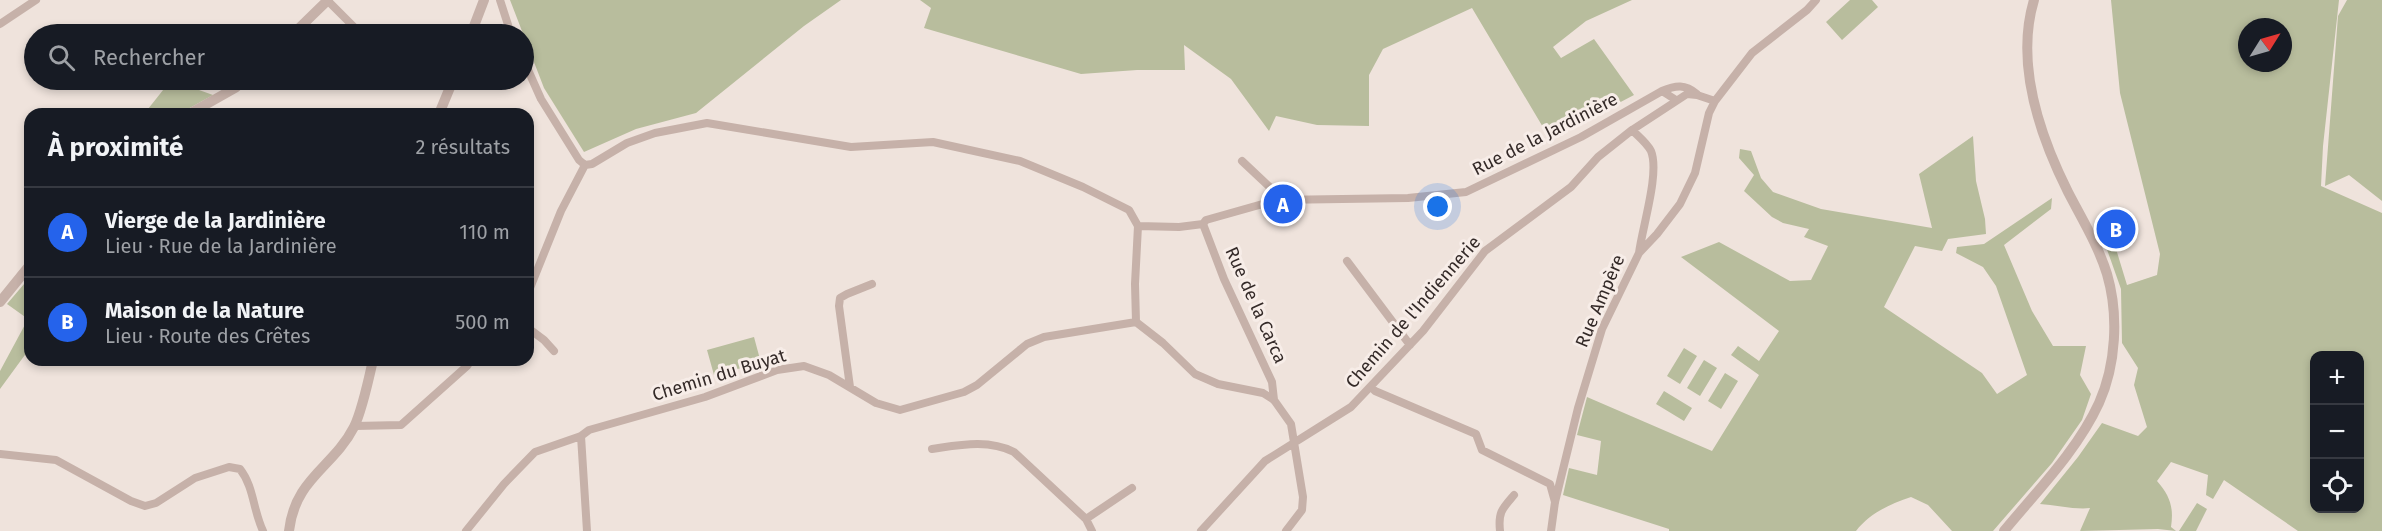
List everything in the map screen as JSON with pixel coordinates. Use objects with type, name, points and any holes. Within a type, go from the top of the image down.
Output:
[{"type":"street","points":[[0,24],[36,0]]},
{"type":"street","points":[[303,24],[328,0],[351,24]]},
{"type":"street","points":[[475,24],[484,0]]},
{"type":"street","points":[[500,0],[508,24]]},
{"type":"street","name":"Rue Ampère","points":[[1551,531],[1555,502],[1578,408],[1602,329],[1639,253],[1680,204],[1695,172],[1709,113],[1715,101],[1752,53],[1816,0]]},
{"type":"street","points":[[2004,531],[2064,458],[2091,420],[2107,382],[2114,339],[2111,290],[2107,273],[2090,233],[2056,167],[2036,104],[2029,73],[2026,44],[2028,19],[2034,0]]},
{"type":"street","points":[[534,83],[541,99],[585,165]]},
{"type":"street","name":"Rue de la Jardinière","points":[[1138,226],[1179,227],[1203,224],[1206,220],[1277,200],[1408,198],[1466,192],[1581,137],[1662,91],[1682,86],[1689,88],[1697,95],[1715,101]]},
{"type":"street","points":[[200,108],[231,90]]},
{"type":"street","points":[[441,108],[449,90]]},
{"type":"street","points":[[1662,91],[1676,100],[1687,94],[1697,95]]},
{"type":"street","name":"Chemin de l'Indiennerie","points":[[1201,531],[1266,461],[1351,407],[1410,345],[1485,251],[1571,188],[1598,157],[1676,100]]},
{"type":"street","points":[[585,165],[592,164],[627,143],[655,133],[707,123],[851,147],[933,142],[1020,161],[1083,187],[1129,210],[1138,226],[1136,322],[1163,343],[1195,374],[1218,384],[1263,393],[1274,400],[1291,424],[1303,497],[1302,510],[1286,531]]},
{"type":"street","points":[[1632,130],[1650,148],[1654,160],[1639,253]]},
{"type":"street","points":[[1242,161],[1274,191],[1277,200]]},
{"type":"street","points":[[534,278],[561,211],[585,165]]},
{"type":"street","name":"Rue de la Carca","points":[[1203,224],[1224,279],[1272,382],[1274,400]]},
{"type":"street","points":[[1347,261],[1410,345]]},
{"type":"street","points":[[0,302],[24,272]]},
{"type":"street","points":[[850,387],[839,306],[840,298],[872,284]]},
{"type":"street","name":"Chemin du Buyat","points":[[466,531],[504,484],[536,452],[581,436],[589,430],[705,397],[777,370],[804,366],[829,375],[876,403],[900,410],[971,389],[1027,344],[1044,337],[1136,322]]},
{"type":"street","points":[[534,332],[554,351]]},
{"type":"street","points":[[289,531],[292,514],[303,488],[355,426],[371,366]]},
{"type":"street","points":[[355,426],[401,425],[467,366]]},
{"type":"street","points":[[1371,387],[1375,391],[1476,434],[1482,450],[1550,484],[1555,502]]},
{"type":"street","points":[[581,436],[587,531]]},
{"type":"street","points":[[932,449],[972,443],[1003,447],[1014,452],[1086,519],[1092,531]]},
{"type":"street","points":[[0,454],[56,460],[131,501],[145,506],[156,502],[195,478],[229,467],[240,469],[248,480],[257,519],[263,531]]},
{"type":"street","points":[[1086,519],[1132,488]]},
{"type":"street","points":[[1500,531],[1498,521],[1501,510],[1514,495]]},
{"type":"green space","points":[[510,0],[841,0],[804,26],[696,113],[636,129],[584,152],[544,88],[534,62],[534,24],[519,24]]},
{"type":"green space","points":[[920,0],[1632,0],[1586,21],[1553,47],[1561,58],[1594,39],[1634,95],[1550,139],[1472,8],[1383,49],[1369,75],[1369,126],[1317,125],[1276,116],[1269,131],[1231,79],[1184,45],[1185,70],[1137,70],[1081,74],[924,28],[931,8]]},
{"type":"green space","points":[[1850,0],[1872,0],[1878,7],[1842,40],[1826,22]]},
{"type":"green space","points":[[2111,0],[2339,0],[2323,146],[2321,186],[2382,213],[2382,531],[2298,531],[2224,480],[2213,499],[2206,495],[2208,475],[2171,462],[2157,481],[2170,502],[2171,527],[2176,531],[2158,529],[2080,531],[2090,508],[2040,504],[2102,423],[2138,436],[2147,427],[2134,385],[2138,368],[2122,343],[2121,289],[2104,241],[2113,239],[2127,285],[2157,275],[2160,254],[2120,93]]},
{"type":"green space","points":[[2347,0],[2382,0],[2382,201],[2349,175],[2325,186],[2338,16]]},
{"type":"green space","points":[[163,90],[199,90],[213,95],[190,108],[149,108]]},
{"type":"green space","points":[[1973,136],[1976,181],[1986,234],[1948,239],[1942,251],[1915,246],[1884,307],[1982,373],[1997,394],[2027,375],[1996,286],[1983,267],[1956,253],[1957,247],[1984,244],[2052,198],[2051,209],[2004,245],[2032,311],[2053,346],[2086,346],[2080,375],[2091,394],[2082,420],[2052,463],[1993,531],[1952,531],[1928,505],[1911,497],[1881,510],[1856,531],[1669,531],[1669,529],[1563,495],[1569,468],[1597,475],[1601,441],[1577,435],[1587,397],[1712,451],[1759,375],[1731,355],[1738,346],[1759,361],[1779,331],[1681,257],[1719,242],[1790,281],[1811,280],[1828,246],[1804,237],[1809,229],[1783,223],[1772,217],[1744,191],[1754,175],[1739,158],[1740,149],[1751,151],[1761,178],[1773,192],[1821,209],[1932,228],[1919,174]]},
{"type":"green space","points":[[24,284],[24,316],[7,304]]},
{"type":"green space","points":[[24,326],[24,356],[0,389],[0,371]]},
{"type":"green space","points":[[754,337],[761,363],[714,375],[707,350]]},
{"type":"green space","points":[[1684,348],[1697,356],[1680,384],[1667,376]]},
{"type":"green space","points":[[1704,360],[1717,368],[1700,396],[1687,388]]},
{"type":"green space","points":[[1725,373],[1738,381],[1721,409],[1708,401]]},
{"type":"green space","points":[[1664,391],[1692,408],[1684,421],[1656,404]]},
{"type":"green space","points":[[2197,503],[2207,509],[2196,531],[2179,531]]},
{"type":"place","name":"Vierge de la Jardinière","points":[[1283,204]]},
{"type":"place","name":"Maison de la Nature","points":[[2116,229]]}]
